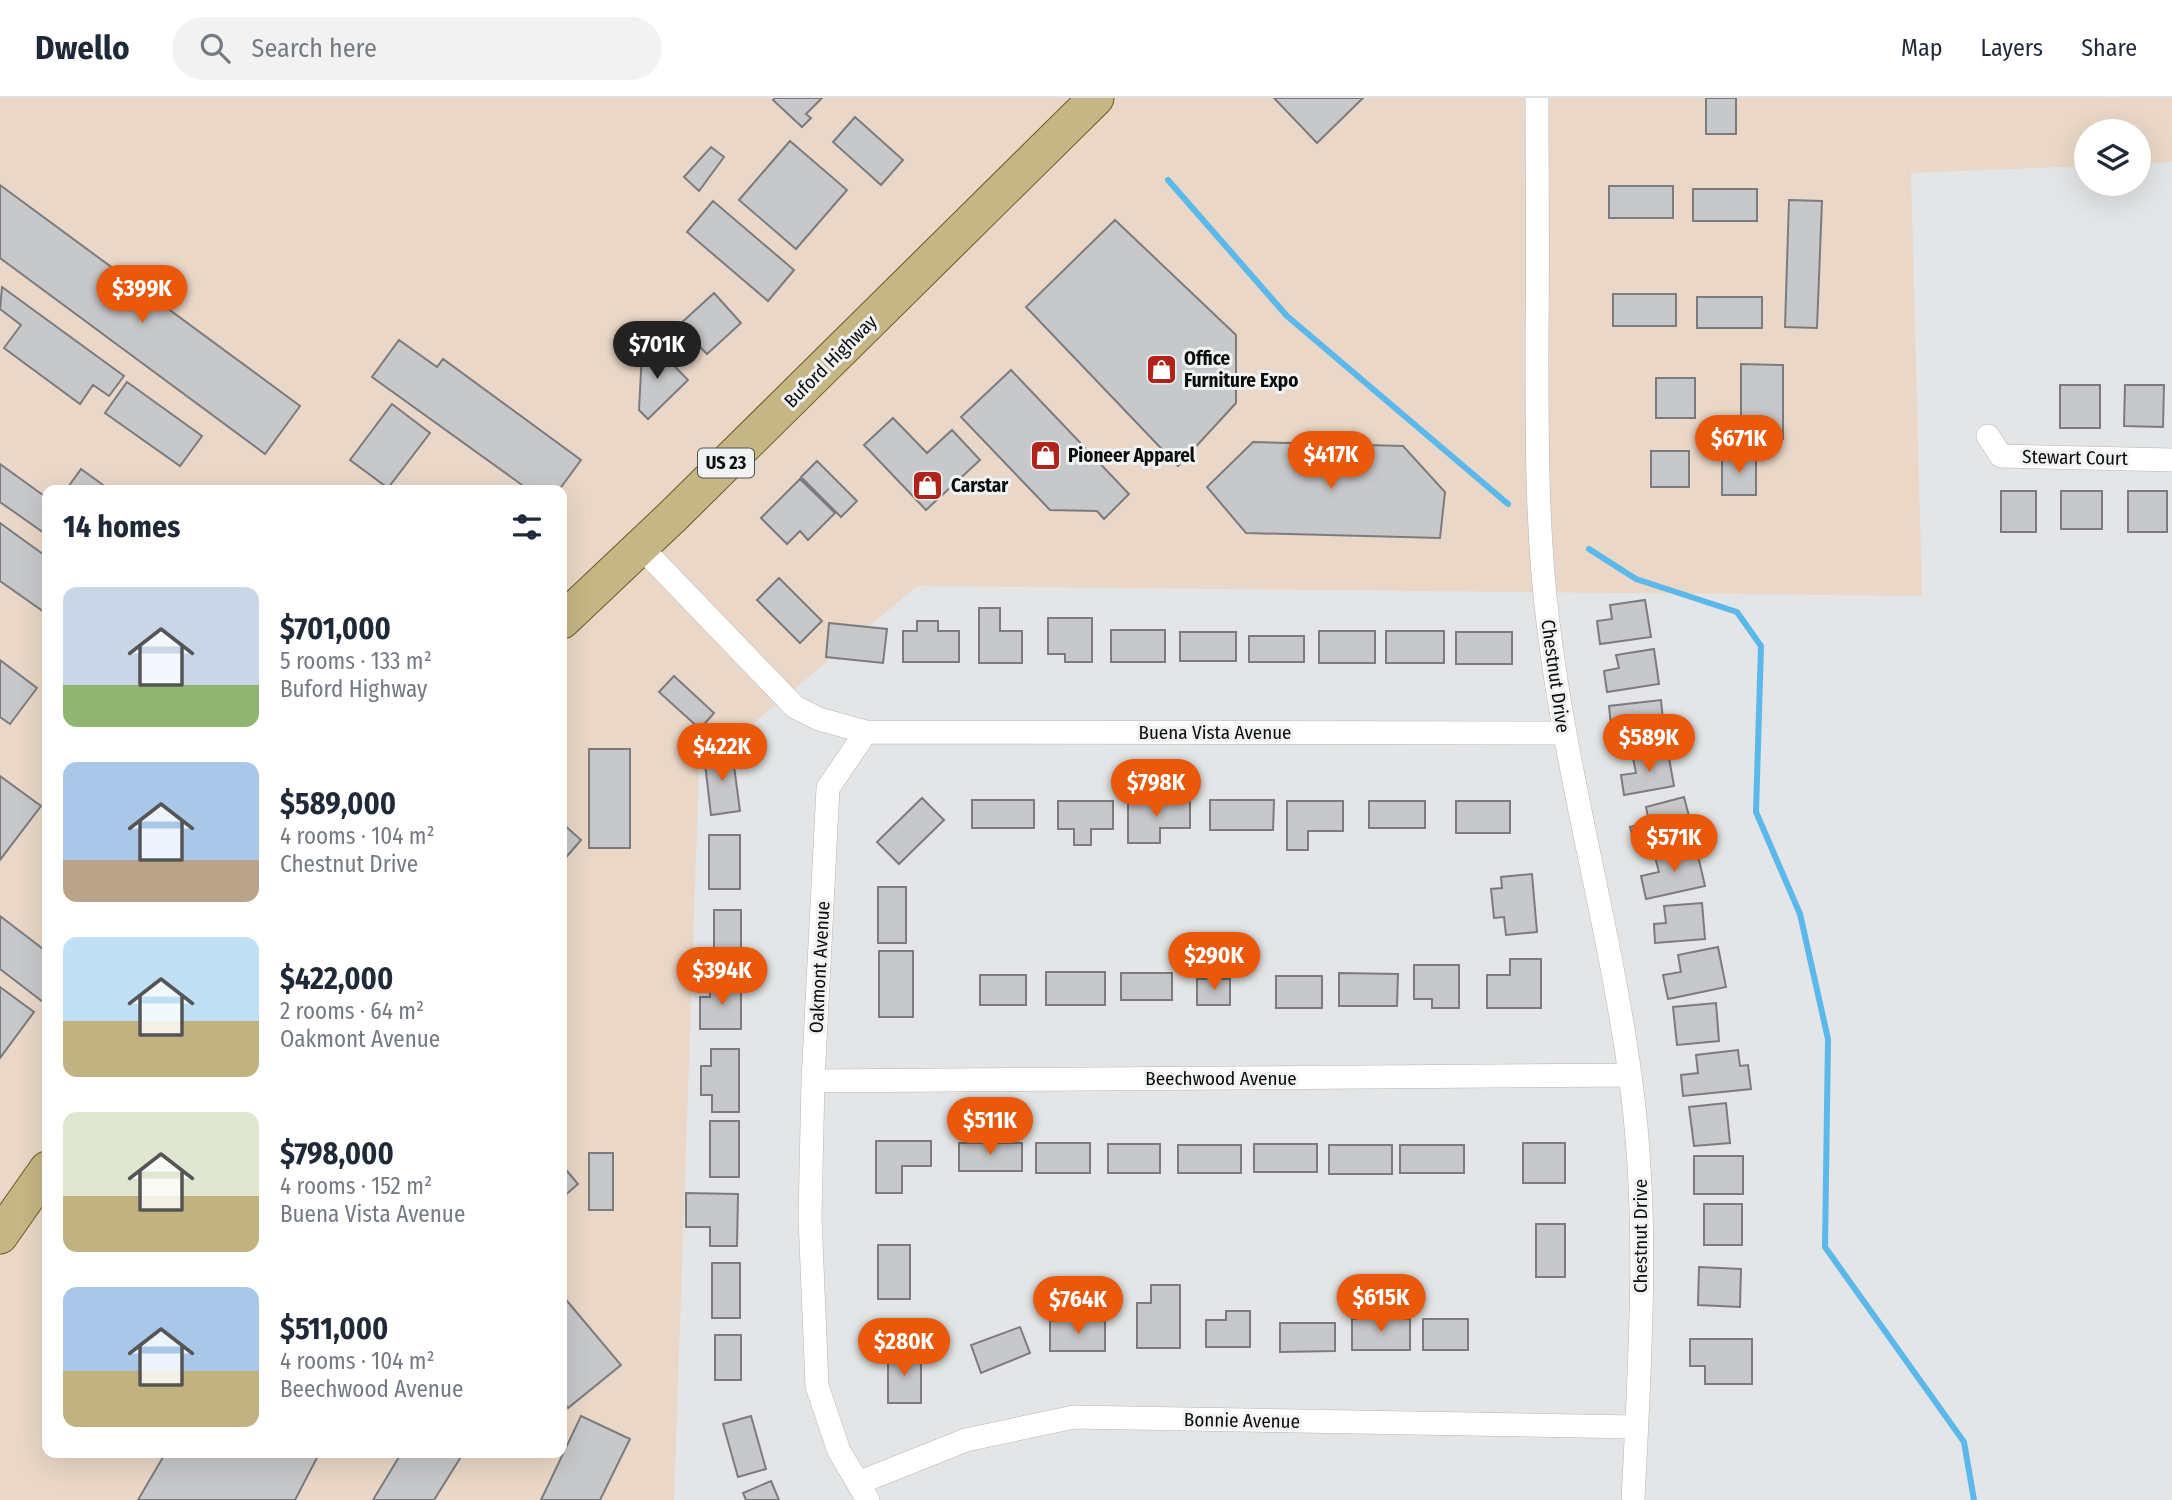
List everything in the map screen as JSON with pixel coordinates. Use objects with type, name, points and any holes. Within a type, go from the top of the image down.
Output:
[{"type":"main road","name":"Buford Highway","points":[[567,616],[1096,98]]},
{"type":"main road","points":[[0,1236],[42,1176]]},
{"type":"street","name":"Chestnut Drive","points":[[1537,98],[1538,472],[1547,619],[1563,733],[1609,950],[1630,1075],[1643,1226],[1633,1500]]},
{"type":"street","name":"Stewart Court","points":[[1988,436],[2001,456],[2172,460]]},
{"type":"street","points":[[640,546],[795,707],[818,719],[866,732]]},
{"type":"street","name":"Buena Vista Avenue","points":[[866,732],[1563,733]]},
{"type":"street","name":"Oakmont Avenue","points":[[863,1491],[839,1451],[817,1386],[810,1217],[813,1081],[828,788],[866,732]]},
{"type":"street","name":"Beechwood Avenue","points":[[813,1081],[1630,1075]]},
{"type":"street","name":"Bonnie Avenue","points":[[863,1491],[966,1440],[1074,1417],[1636,1427]]},
{"type":"shaded area","points":[[0,98],[2172,98],[2172,162],[2151,163],[2151,119],[2074,119],[2074,166],[1911,173],[1922,596],[917,586],[699,769],[674,1500],[0,1500]]},
{"type":"building","points":[[822,98],[806,114],[811,118],[802,127],[773,100]]},
{"type":"building","points":[[1274,98],[1363,98],[1317,143]]},
{"type":"building","points":[[1706,98],[1736,98],[1736,134],[1706,134]]},
{"type":"building","points":[[855,117],[903,160],[881,185],[833,142]]},
{"type":"building","points":[[790,141],[847,190],[796,249],[739,200]]},
{"type":"building","points":[[711,147],[724,157],[699,191],[684,177]]},
{"type":"building","points":[[0,185],[300,406],[265,454],[0,258]]},
{"type":"building","points":[[1609,186],[1673,186],[1673,218],[1609,218]]},
{"type":"building","points":[[1693,189],[1757,189],[1757,221],[1693,221]]},
{"type":"building","points":[[1789,200],[1822,201],[1817,328],[1785,327]]},
{"type":"building","points":[[713,201],[794,270],[768,301],[687,232]]},
{"type":"building","name":"Office Furniture Expo","points":[[1115,220],[1236,335],[1236,403],[1178,466],[1026,307]]},
{"type":"building","points":[[2,287],[124,376],[109,396],[93,385],[80,404],[4,348],[21,325],[0,309]]},
{"type":"building","points":[[714,293],[741,323],[707,354],[679,325]]},
{"type":"building","points":[[1613,294],[1676,294],[1676,326],[1613,326]]},
{"type":"building","points":[[1697,297],[1762,297],[1762,328],[1697,328]]},
{"type":"building","points":[[399,340],[437,367],[443,359],[581,460],[563,485],[522,485],[372,377]]},
{"type":"building","points":[[652,343],[688,380],[648,419],[639,410],[642,352]]},
{"type":"building","points":[[1741,364],[1783,365],[1783,439],[1741,438]]},
{"type":"building","name":"Pioneer Apparel","points":[[1011,370],[1129,494],[1104,519],[1097,511],[1050,510],[961,417]]},
{"type":"building","points":[[1656,378],[1695,378],[1695,418],[1656,418]]},
{"type":"building","points":[[127,382],[202,436],[180,466],[105,413]]},
{"type":"building","points":[[2060,385],[2100,385],[2100,428],[2060,428]]},
{"type":"building","points":[[2125,385],[2164,385],[2163,427],[2124,426]]},
{"type":"building","points":[[392,404],[430,433],[390,485],[384,485],[350,460]]},
{"type":"building","name":"Carstar","points":[[893,418],[927,453],[952,430],[980,460],[926,510],[864,445]]},
{"type":"building","points":[[1253,442],[1403,446],[1445,492],[1440,538],[1246,533],[1207,487]]},
{"type":"building","points":[[1651,451],[1689,451],[1689,487],[1651,487]]},
{"type":"building","points":[[1722,455],[1756,455],[1756,495],[1722,495]]},
{"type":"building","points":[[817,461],[857,501],[841,517],[801,477]]},
{"type":"building","points":[[0,464],[42,494],[42,531],[0,502]]},
{"type":"building","points":[[81,469],[103,485],[70,485]]},
{"type":"building","points":[[800,479],[835,513],[808,540],[800,531],[787,544],[761,518]]},
{"type":"building","points":[[2001,491],[2036,491],[2036,532],[2001,532]]},
{"type":"building","points":[[2061,491],[2102,491],[2102,529],[2061,529]]},
{"type":"building","points":[[2128,491],[2167,491],[2167,532],[2128,532]]},
{"type":"building","points":[[0,523],[42,553],[42,610],[0,581]]},
{"type":"building","points":[[779,578],[822,621],[800,643],[757,600]]},
{"type":"building","points":[[1645,600],[1651,637],[1600,644],[1597,621],[1612,619],[1610,605]]},
{"type":"building","points":[[979,608],[1000,608],[1000,631],[1022,631],[1022,663],[979,663]]},
{"type":"building","points":[[1048,618],[1092,618],[1092,662],[1065,662],[1065,654],[1048,654]]},
{"type":"building","points":[[917,621],[938,621],[938,631],[959,631],[959,662],[903,662],[903,631],[917,631]]},
{"type":"building","points":[[829,623],[887,629],[883,663],[826,657]]},
{"type":"building","points":[[1111,630],[1165,630],[1165,662],[1111,662]]},
{"type":"building","points":[[1319,631],[1375,631],[1375,663],[1319,663]]},
{"type":"building","points":[[1386,631],[1444,631],[1444,663],[1386,663]]},
{"type":"building","points":[[1180,632],[1236,632],[1236,661],[1180,661]]},
{"type":"building","points":[[1456,632],[1512,632],[1512,664],[1456,664]]},
{"type":"building","points":[[1249,636],[1304,636],[1304,662],[1249,662]]},
{"type":"building","points":[[1654,649],[1659,684],[1607,692],[1604,671],[1619,668],[1616,655]]},
{"type":"building","points":[[0,660],[37,688],[10,724],[0,717]]},
{"type":"building","points":[[674,676],[714,713],[700,729],[659,692]]},
{"type":"building","points":[[1661,700],[1665,740],[1613,746],[1609,706]]},
{"type":"building","points":[[589,749],[630,749],[630,848],[589,848]]},
{"type":"building","points":[[732,751],[740,811],[711,815],[704,755]]},
{"type":"building","points":[[1668,752],[1674,786],[1624,795],[1621,775],[1636,773],[1633,758]]},
{"type":"building","points":[[0,776],[41,806],[0,860]]},
{"type":"building","points":[[1684,797],[1694,835],[1636,850],[1630,827],[1649,822],[1646,807]]},
{"type":"building","points":[[922,798],[944,820],[899,864],[877,842]]},
{"type":"building","points":[[972,800],[1034,800],[1034,828],[972,828]]},
{"type":"building","points":[[1128,800],[1190,800],[1190,828],[1160,828],[1160,843],[1128,843]]},
{"type":"building","points":[[1210,800],[1274,800],[1273,830],[1210,830]]},
{"type":"building","points":[[1058,801],[1113,801],[1113,829],[1091,829],[1091,845],[1074,845],[1074,829],[1058,829]]},
{"type":"building","points":[[1287,801],[1343,801],[1343,831],[1308,831],[1308,850],[1287,850]]},
{"type":"building","points":[[1369,801],[1425,801],[1425,828],[1369,828]]},
{"type":"building","points":[[1456,801],[1510,801],[1510,833],[1456,833]]},
{"type":"building","points":[[567,827],[581,840],[567,856]]},
{"type":"building","points":[[709,835],[740,835],[740,889],[709,889]]},
{"type":"building","points":[[1696,847],[1705,886],[1646,899],[1641,876],[1659,872],[1655,857]]},
{"type":"building","points":[[1532,874],[1537,932],[1506,935],[1504,917],[1494,918],[1491,889],[1502,888],[1501,877]]},
{"type":"building","points":[[878,887],[906,887],[906,943],[878,943]]},
{"type":"building","points":[[1702,903],[1705,939],[1655,943],[1654,924],[1666,923],[1664,906]]},
{"type":"building","points":[[714,910],[741,910],[741,960],[714,960]]},
{"type":"building","points":[[0,916],[42,948],[42,1001],[0,969]]},
{"type":"building","points":[[1718,947],[1726,987],[1668,999],[1663,975],[1681,972],[1678,955]]},
{"type":"building","points":[[879,951],[913,951],[913,1017],[879,1017]]},
{"type":"building","points":[[1510,959],[1541,959],[1541,1008],[1487,1008],[1487,975],[1510,975]]},
{"type":"building","points":[[1414,965],[1459,965],[1459,1008],[1432,1008],[1432,999],[1414,999]]},
{"type":"building","points":[[1046,972],[1105,972],[1105,1005],[1046,1005]]},
{"type":"building","points":[[1121,973],[1172,973],[1172,1000],[1121,1000]]},
{"type":"building","points":[[1339,973],[1398,974],[1397,1006],[1339,1006]]},
{"type":"building","points":[[980,975],[1026,975],[1026,1005],[980,1005]]},
{"type":"building","points":[[1276,976],[1322,976],[1322,1008],[1276,1008]]},
{"type":"building","points":[[1197,979],[1230,979],[1230,1005],[1197,1005]]},
{"type":"building","points":[[710,983],[741,983],[741,1029],[700,1029],[700,997],[710,997]]},
{"type":"building","points":[[0,987],[34,1012],[0,1058]]},
{"type":"building","points":[[1716,1003],[1719,1041],[1677,1045],[1673,1007]]},
{"type":"building","points":[[711,1049],[739,1049],[739,1112],[712,1112],[712,1095],[701,1095],[701,1066],[711,1066]]},
{"type":"building","points":[[1738,1050],[1740,1066],[1748,1065],[1751,1089],[1683,1096],[1681,1075],[1698,1073],[1696,1055]]},
{"type":"building","points":[[1726,1103],[1730,1143],[1694,1146],[1689,1107]]},
{"type":"building","points":[[710,1121],[739,1121],[739,1177],[710,1177]]},
{"type":"building","points":[[876,1141],[931,1141],[931,1166],[902,1166],[902,1193],[876,1193]]},
{"type":"building","points":[[959,1143],[1022,1143],[1022,1171],[959,1171]]},
{"type":"building","points":[[1036,1143],[1090,1143],[1090,1173],[1036,1173]]},
{"type":"building","points":[[1523,1143],[1565,1143],[1565,1183],[1523,1183]]},
{"type":"building","points":[[1108,1144],[1160,1144],[1160,1173],[1108,1173]]},
{"type":"building","points":[[1254,1144],[1317,1144],[1317,1172],[1254,1172]]},
{"type":"building","points":[[1178,1145],[1241,1145],[1241,1173],[1178,1173]]},
{"type":"building","points":[[1329,1145],[1392,1145],[1392,1174],[1329,1174]]},
{"type":"building","points":[[1400,1145],[1464,1145],[1464,1173],[1400,1173]]},
{"type":"building","points":[[589,1153],[613,1153],[613,1210],[589,1210]]},
{"type":"building","points":[[1694,1156],[1743,1156],[1743,1194],[1694,1194]]},
{"type":"building","points":[[567,1171],[578,1184],[567,1194]]},
{"type":"building","points":[[686,1193],[738,1194],[737,1246],[710,1246],[710,1227],[686,1227]]},
{"type":"building","points":[[1704,1204],[1742,1204],[1742,1245],[1704,1245]]},
{"type":"building","points":[[1536,1224],[1565,1224],[1565,1277],[1536,1277]]},
{"type":"building","points":[[878,1245],[910,1245],[910,1299],[878,1299]]},
{"type":"building","points":[[712,1263],[740,1263],[740,1318],[712,1318]]},
{"type":"building","points":[[1699,1267],[1741,1269],[1740,1307],[1698,1305]]},
{"type":"building","points":[[1151,1285],[1180,1285],[1180,1348],[1137,1348],[1137,1303],[1151,1303]]},
{"type":"building","points":[[567,1301],[621,1365],[567,1407]]},
{"type":"building","points":[[1226,1311],[1250,1311],[1250,1347],[1206,1347],[1206,1320],[1226,1320]]},
{"type":"building","points":[[1352,1319],[1410,1319],[1410,1350],[1352,1350]]},
{"type":"building","points":[[1423,1319],[1468,1319],[1468,1350],[1423,1350]]},
{"type":"building","points":[[1050,1321],[1105,1321],[1105,1351],[1050,1351]]},
{"type":"building","points":[[1280,1323],[1335,1323],[1335,1351],[1280,1352]]},
{"type":"building","points":[[1020,1327],[1030,1353],[981,1373],[971,1345]]},
{"type":"building","points":[[715,1335],[741,1335],[741,1380],[715,1380]]},
{"type":"building","points":[[1690,1339],[1752,1339],[1752,1384],[1705,1384],[1705,1366],[1690,1366]]},
{"type":"building","points":[[888,1354],[921,1354],[921,1403],[888,1403]]},
{"type":"building","points":[[581,1416],[630,1439],[600,1500],[541,1500],[561,1458],[567,1458],[567,1445]]},
{"type":"building","points":[[751,1416],[766,1469],[738,1477],[723,1424]]},
{"type":"building","points":[[162,1458],[317,1458],[295,1500],[138,1500]]},
{"type":"building","points":[[398,1458],[460,1458],[434,1500],[373,1500]]},
{"type":"building","points":[[771,1481],[779,1500],[746,1500],[743,1493]]},
{"type":"waterway","points":[[1168,180],[1287,316],[1508,504]]},
{"type":"waterway","points":[[1589,549],[1636,579],[1737,612],[1761,646],[1756,812],[1800,914],[1828,1039],[1825,1247],[1964,1442],[1974,1500]]},
{"type":"place","name":"Office Furniture Expo","points":[[1161,369]]},
{"type":"place","name":"Pioneer Apparel","points":[[1045,455]]},
{"type":"place","name":"Carstar","points":[[928,485]]}]
